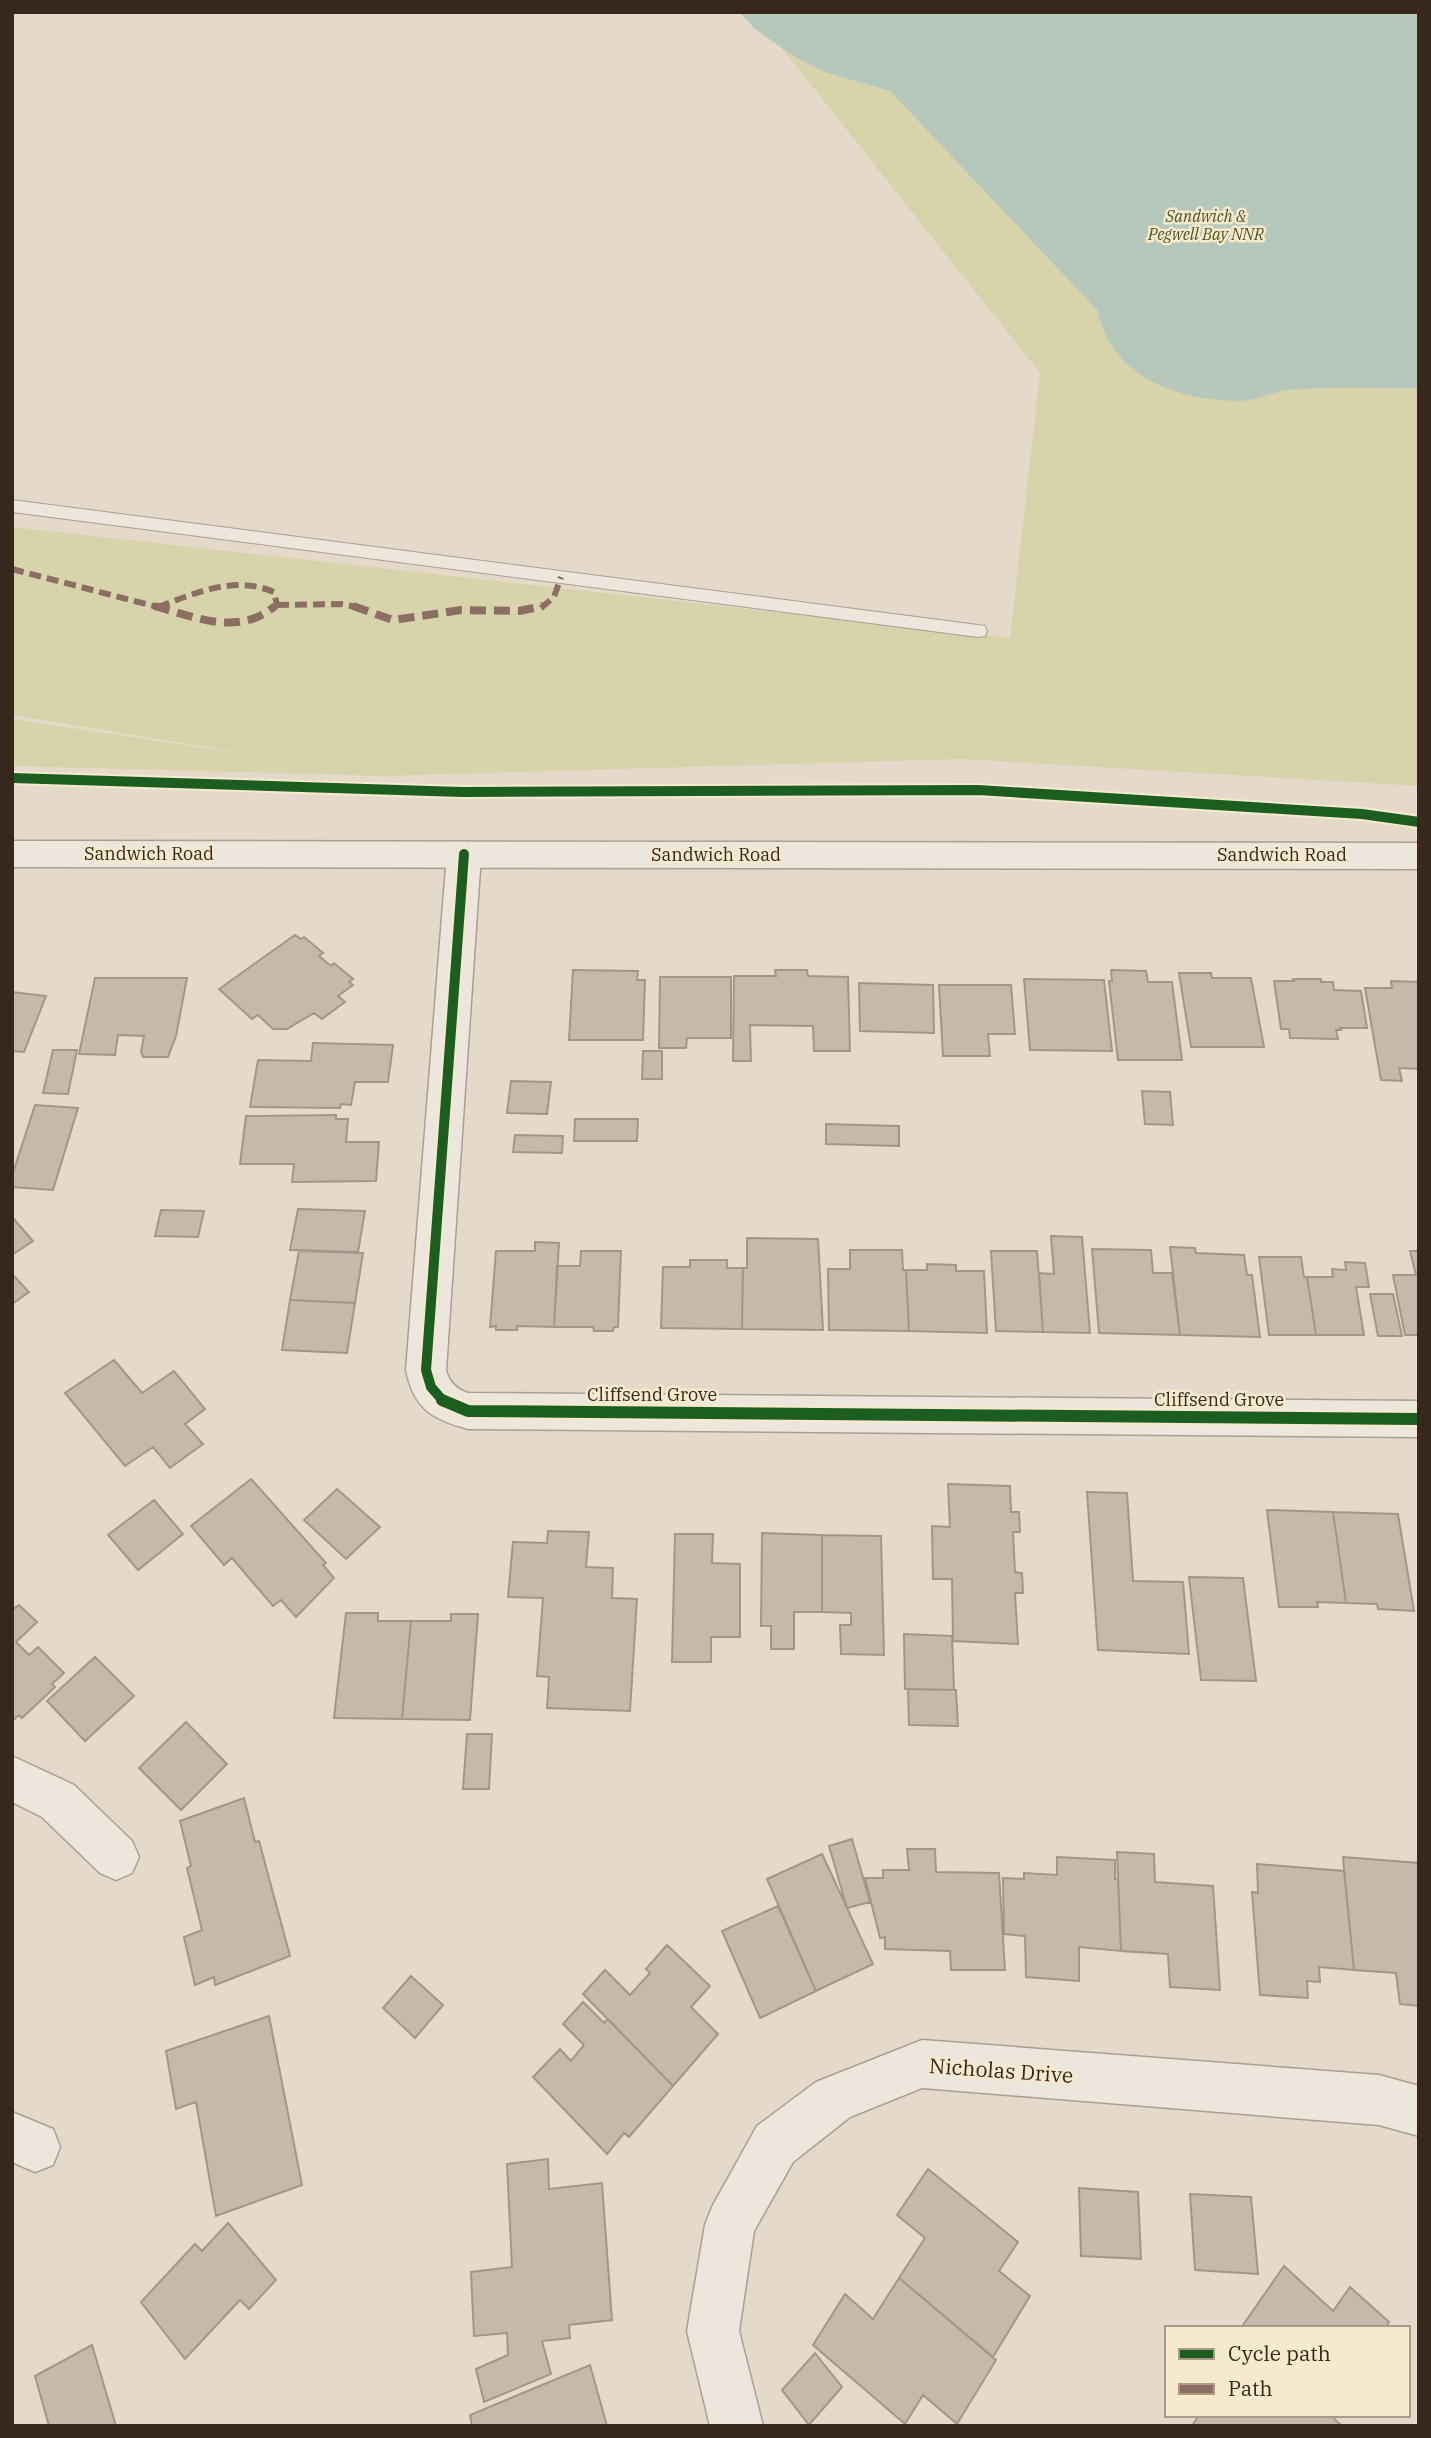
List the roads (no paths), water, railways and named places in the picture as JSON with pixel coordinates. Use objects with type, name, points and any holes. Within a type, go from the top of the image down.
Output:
[{"type":"street","name":"Sandwich Road","points":[[12,854],[1419,856]]},
{"type":"street","name":"Cliffsend Grove","points":[[464,854],[426,1370],[428,1383],[435,1396],[451,1406],[468,1411],[1419,1419]]},
{"type":"street","points":[[12,1778],[58,1801],[116,1857]]},
{"type":"street","name":"Nicholas Drive","points":[[737,2426],[713,2331],[730,2225],[775,2144],[833,2099],[922,2064],[1379,2100],[1419,2111]]},
{"type":"lane","points":[[12,506],[978,631]]},
{"type":"park label","name":"Sandwich & Pegwell Bay NNR","points":[[1206,225]]}]
